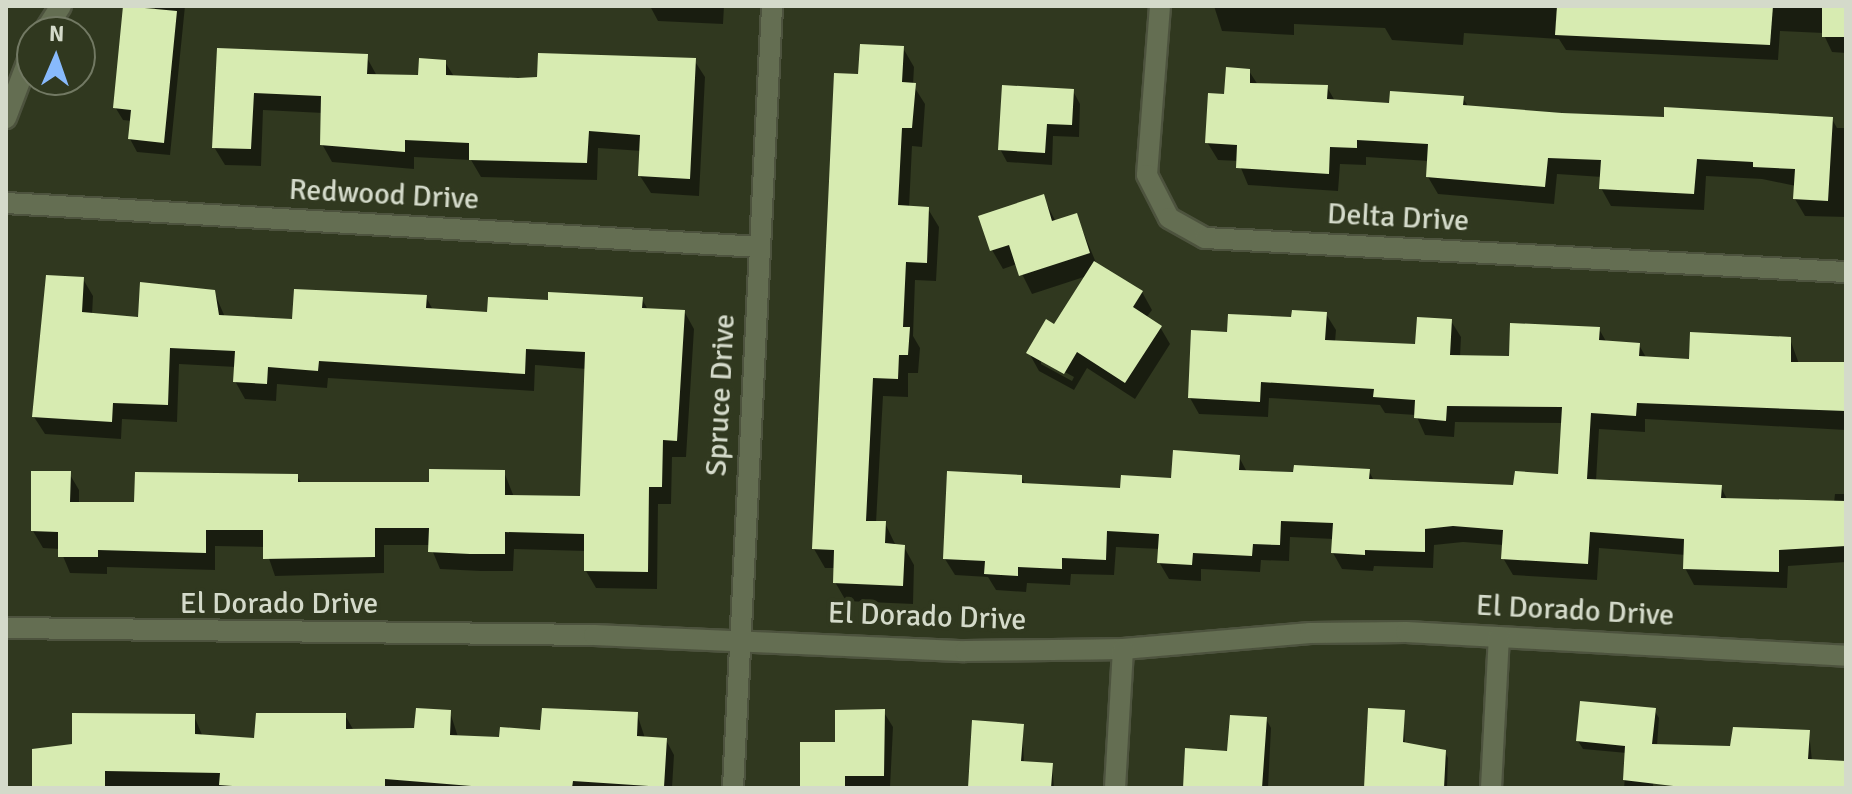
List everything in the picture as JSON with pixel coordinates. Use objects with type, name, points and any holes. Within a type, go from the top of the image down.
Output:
[{"type":"street","name":"Spruce Drive","points":[[733,788],[772,6]]},
{"type":"street","name":"Delta Drive","points":[[1160,6],[1147,175],[1169,218],[1205,238],[1846,272]]},
{"type":"street","points":[[6,118],[16,92]]},
{"type":"street","name":"Redwood Drive","points":[[6,203],[759,247]]},
{"type":"street","name":"El Dorado Drive","points":[[6,628],[738,640],[965,651],[1123,649],[1310,633],[1499,637],[1846,656]]},
{"type":"street","points":[[1491,788],[1499,637]]},
{"type":"street","points":[[1115,788],[1123,649]]},
{"type":"building","points":[[123,6],[177,11],[164,143],[128,139],[131,110],[113,108]]},
{"type":"building","points":[[1557,6],[1773,6],[1770,45],[1555,35]]},
{"type":"building","points":[[1822,6],[1846,6],[1846,37],[1822,37]]},
{"type":"building","points":[[860,44],[904,46],[902,82],[916,83],[912,128],[902,128],[898,205],[929,207],[927,263],[906,262],[903,327],[910,327],[908,355],[899,355],[898,379],[873,378],[866,521],[886,521],[885,543],[905,545],[903,586],[833,583],[834,550],[812,549],[834,73],[858,74]]},
{"type":"building","points":[[217,48],[368,54],[367,74],[418,75],[419,58],[446,60],[446,75],[518,78],[537,77],[538,53],[696,58],[690,179],[638,176],[640,135],[589,131],[587,163],[469,160],[469,143],[405,140],[405,152],[320,145],[321,96],[254,93],[251,149],[212,148]]},
{"type":"building","points":[[1226,67],[1250,69],[1250,83],[1328,85],[1327,99],[1389,103],[1390,91],[1464,96],[1463,105],[1562,113],[1664,117],[1664,107],[1833,117],[1828,201],[1793,199],[1795,169],[1753,167],[1753,162],[1697,159],[1694,194],[1599,189],[1601,160],[1548,158],[1545,187],[1426,177],[1428,144],[1357,140],[1357,148],[1330,147],[1329,174],[1236,168],[1237,145],[1205,143],[1208,93],[1224,94]]},
{"type":"building","points":[[1002,85],[1074,89],[1072,125],[1047,124],[1045,153],[998,150]]},
{"type":"building","points":[[1044,194],[1052,221],[1077,213],[1090,253],[1019,276],[1009,245],[990,251],[978,216]]},
{"type":"building","points":[[1094,261],[1143,291],[1133,307],[1162,326],[1125,383],[1077,352],[1064,374],[1026,353],[1046,319],[1054,324]]},
{"type":"building","points":[[46,275],[84,277],[82,312],[138,317],[140,282],[215,290],[219,315],[292,319],[294,289],[427,295],[426,308],[487,312],[488,297],[548,300],[548,292],[643,297],[642,308],[685,310],[677,441],[663,440],[662,487],[649,487],[648,572],[584,571],[584,534],[505,532],[505,554],[470,554],[428,552],[429,528],[375,528],[375,557],[263,559],[263,530],[206,530],[206,553],[98,550],[98,557],[58,557],[58,532],[31,531],[31,471],[71,471],[70,502],[134,502],[135,472],[298,474],[298,482],[429,482],[429,469],[505,470],[505,495],[580,496],[585,352],[526,349],[525,374],[319,361],[318,371],[268,367],[267,384],[233,382],[235,351],[170,348],[168,405],[113,403],[112,422],[32,417]]},
{"type":"building","points":[[1292,310],[1327,312],[1325,340],[1415,344],[1417,317],[1452,319],[1450,355],[1509,356],[1510,323],[1600,327],[1599,340],[1640,343],[1639,356],[1689,359],[1690,332],[1791,337],[1791,362],[1846,362],[1846,411],[1637,403],[1636,416],[1591,413],[1587,479],[1722,485],[1721,498],[1846,501],[1846,546],[1779,550],[1779,572],[1683,569],[1684,539],[1590,532],[1588,564],[1501,559],[1503,530],[1453,526],[1425,529],[1425,552],[1365,550],[1365,555],[1331,553],[1333,523],[1281,521],[1280,545],[1253,544],[1252,556],[1193,553],[1192,565],[1157,563],[1159,534],[1107,531],[1106,560],[1062,558],[1062,569],[1018,567],[1018,576],[984,574],[985,561],[943,559],[947,471],[1022,475],[1022,483],[1120,488],[1121,475],[1171,478],[1173,450],[1240,455],[1239,470],[1293,472],[1294,465],[1370,469],[1369,479],[1513,485],[1515,471],[1558,474],[1562,407],[1447,406],[1446,421],[1414,418],[1415,400],[1373,397],[1374,389],[1261,382],[1260,402],[1188,398],[1191,330],[1227,332],[1228,314],[1291,317]]},
{"type":"building","points":[[1580,701],[1656,708],[1652,744],[1730,746],[1733,727],[1810,730],[1808,759],[1846,761],[1846,788],[1690,788],[1623,780],[1625,746],[1576,741]]},
{"type":"building","points":[[416,708],[451,710],[450,735],[499,737],[500,727],[540,730],[542,708],[638,712],[637,736],[667,738],[664,787],[573,781],[572,788],[496,788],[385,779],[385,788],[261,788],[219,785],[220,773],[105,771],[105,788],[32,788],[32,749],[72,744],[72,713],[195,714],[195,734],[254,738],[256,713],[346,713],[346,729],[414,728]]},
{"type":"building","points":[[1368,708],[1405,710],[1403,742],[1446,750],[1444,788],[1364,788]]},
{"type":"building","points":[[885,709],[884,776],[845,776],[845,788],[800,788],[800,742],[835,742],[835,710]]},
{"type":"building","points":[[1230,715],[1267,717],[1262,788],[1183,788],[1185,748],[1227,751]]},
{"type":"building","points":[[972,720],[1024,724],[1021,761],[1053,763],[1051,788],[968,788]]}]
